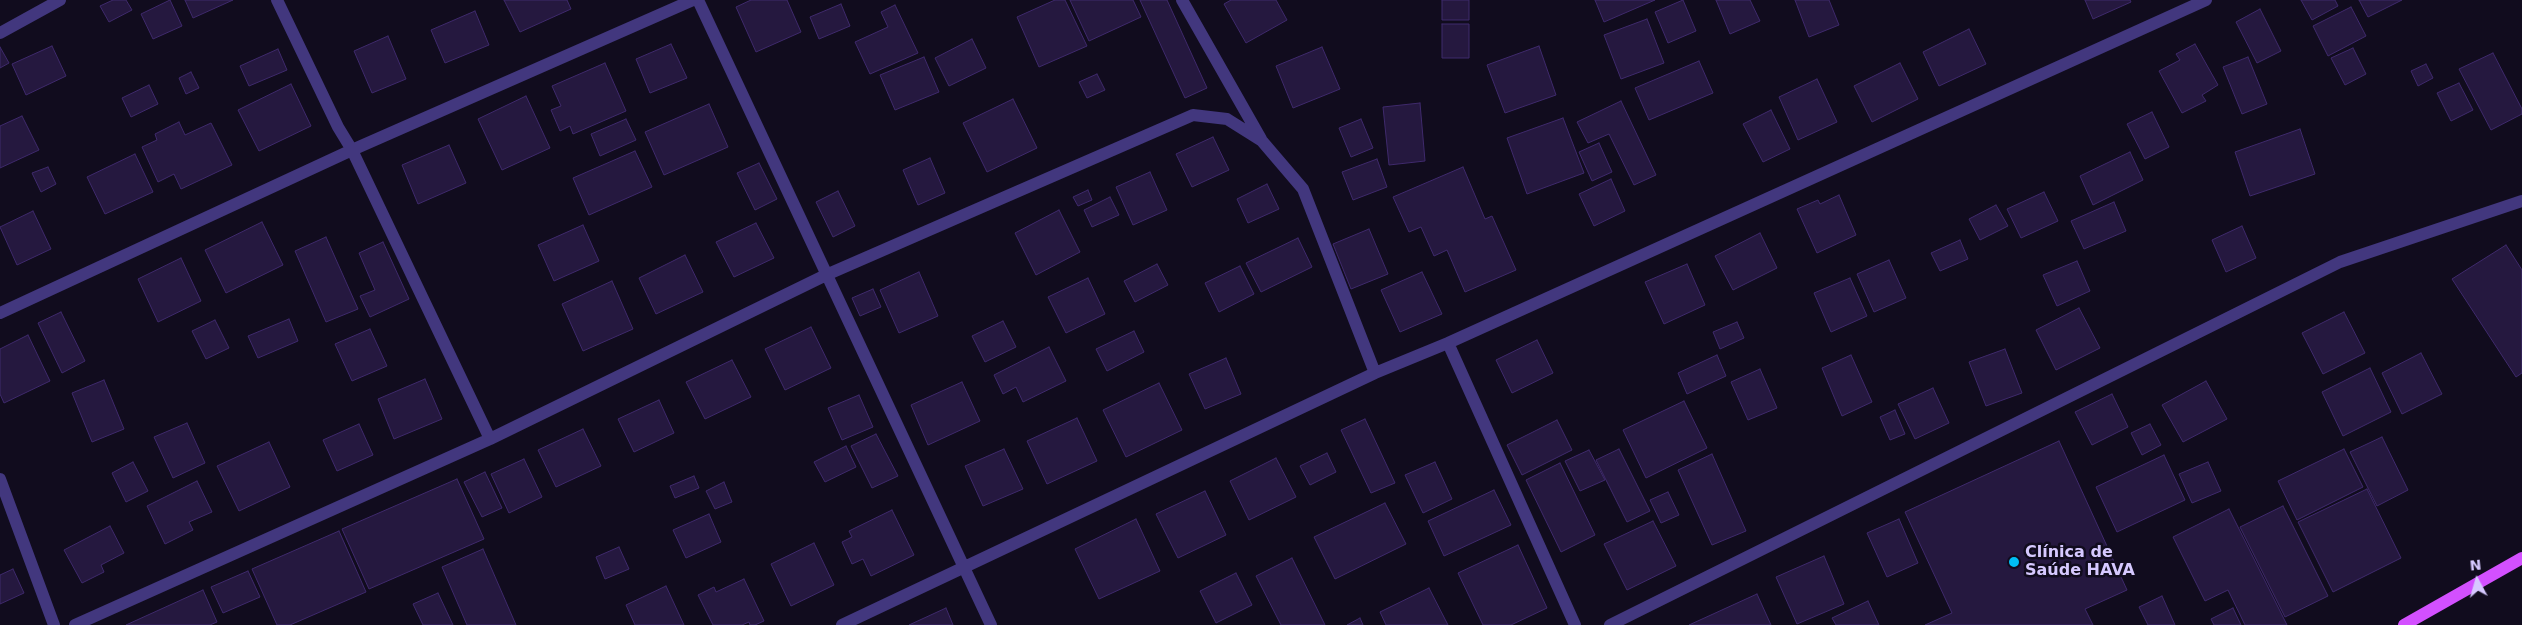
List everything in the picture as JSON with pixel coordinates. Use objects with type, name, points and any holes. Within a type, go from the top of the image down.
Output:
[{"type":"main road","points":[[2404,625],[2522,558]]},
{"type":"street","points":[[0,33],[60,0]]},
{"type":"street","points":[[277,0],[338,128],[352,150],[490,439]]},
{"type":"street","points":[[0,313],[352,150],[692,0]]},
{"type":"street","points":[[698,0],[992,625]]},
{"type":"street","points":[[1182,0],[1262,141],[1303,189],[1375,373]]},
{"type":"street","points":[[842,625],[1375,373],[1448,342],[2206,0]]},
{"type":"street","points":[[74,625],[490,439],[826,275],[1193,115],[1227,119],[1262,141]]},
{"type":"street","points":[[1610,625],[2340,262],[2522,202]]},
{"type":"street","points":[[1448,342],[1575,625]]},
{"type":"street","points":[[0,479],[54,625]]},
{"type":"building","points":[[113,0],[126,0],[132,10],[109,22],[100,6]]},
{"type":"building","points":[[170,0],[182,26],[153,39],[141,14]]},
{"type":"building","points":[[185,0],[233,0],[193,18]]},
{"type":"building","points":[[504,0],[567,0],[571,9],[520,32]]},
{"type":"building","points":[[751,0],[787,0],[801,32],[756,52],[736,7]]},
{"type":"building","points":[[1055,0],[1065,0],[1087,46],[1039,67],[1017,17]]},
{"type":"building","points":[[1070,0],[1133,0],[1141,17],[1089,41]]},
{"type":"building","points":[[1140,0],[1167,0],[1207,88],[1185,98]]},
{"type":"building","points":[[1231,0],[1276,0],[1287,20],[1246,43],[1224,4]]},
{"type":"building","points":[[1442,0],[1469,0],[1469,20],[1442,20]]},
{"type":"building","points":[[1595,0],[1655,0],[1604,22]]},
{"type":"building","points":[[1683,0],[1696,31],[1668,43],[1655,12]]},
{"type":"building","points":[[1716,0],[1750,0],[1760,21],[1730,34]]},
{"type":"building","points":[[1795,0],[1829,0],[1839,25],[1809,37]]},
{"type":"building","points":[[2085,0],[2130,0],[2131,2],[2093,19]]},
{"type":"building","points":[[2301,0],[2335,0],[2338,6],[2312,20]]},
{"type":"building","points":[[2359,0],[2402,0],[2368,17]]},
{"type":"building","points":[[841,4],[850,26],[819,39],[810,17]]},
{"type":"building","points":[[895,5],[918,53],[870,74],[855,42],[888,27],[881,12]]},
{"type":"building","points":[[2351,7],[2366,36],[2328,56],[2313,26]]},
{"type":"building","points":[[2260,9],[2281,51],[2257,63],[2236,22]]},
{"type":"building","points":[[475,11],[489,45],[445,63],[431,30]]},
{"type":"building","points":[[1647,19],[1664,63],[1621,79],[1604,35]]},
{"type":"building","points":[[1442,24],[1469,24],[1469,58],[1442,58]]},
{"type":"building","points":[[1969,29],[1986,64],[1939,86],[1923,52]]},
{"type":"building","points":[[388,36],[406,79],[372,93],[354,51]]},
{"type":"building","points":[[972,39],[986,68],[949,86],[935,58]]},
{"type":"building","points":[[671,44],[687,78],[650,93],[636,59]]},
{"type":"building","points":[[2195,44],[2218,85],[2202,95],[2206,101],[2182,113],[2159,71],[2180,60],[2176,54]]},
{"type":"building","points":[[52,46],[66,76],[26,95],[12,64]]},
{"type":"building","points":[[1539,46],[1556,95],[1505,113],[1487,65]]},
{"type":"building","points":[[0,47],[9,63],[0,68]]},
{"type":"building","points":[[1322,47],[1340,89],[1293,108],[1276,66]]},
{"type":"building","points":[[2353,48],[2366,74],[2345,85],[2331,58]]},
{"type":"building","points":[[278,49],[287,70],[249,86],[240,66]]},
{"type":"building","points":[[2493,53],[2522,109],[2522,114],[2491,130],[2459,69]]},
{"type":"building","points":[[924,57],[939,92],[895,110],[880,75]]},
{"type":"building","points":[[2248,57],[2267,104],[2242,114],[2223,67]]},
{"type":"building","points":[[1699,61],[1713,93],[1649,120],[1635,88]]},
{"type":"building","points":[[605,63],[626,111],[573,134],[570,126],[560,131],[551,110],[561,106],[552,86]]},
{"type":"building","points":[[1900,63],[1918,99],[1872,122],[1854,86]]},
{"type":"building","points":[[2426,64],[2433,78],[2418,86],[2411,71]]},
{"type":"building","points":[[191,72],[199,88],[186,94],[179,78]]},
{"type":"building","points":[[1097,74],[1105,90],[1087,98],[1079,82]]},
{"type":"building","points":[[1817,79],[1837,122],[1798,140],[1779,97]]},
{"type":"building","points":[[2459,83],[2473,110],[2451,121],[2437,93]]},
{"type":"building","points":[[291,84],[311,126],[259,151],[238,110]]},
{"type":"building","points":[[149,85],[158,104],[131,117],[122,98]]},
{"type":"building","points":[[526,96],[550,148],[502,170],[478,119]]},
{"type":"building","points":[[1013,99],[1037,148],[987,172],[963,123]]},
{"type":"building","points":[[1621,101],[1656,175],[1634,185],[1609,134],[1588,143],[1577,122]]},
{"type":"building","points":[[1420,103],[1425,161],[1389,165],[1383,107]]},
{"type":"building","points":[[709,104],[728,147],[664,175],[645,132]]},
{"type":"building","points":[[1771,110],[1790,149],[1763,162],[1743,124]]},
{"type":"building","points":[[2152,112],[2169,147],[2145,159],[2127,124]]},
{"type":"building","points":[[22,116],[39,150],[0,168],[0,126]]},
{"type":"building","points":[[1563,118],[1584,173],[1527,194],[1507,138]]},
{"type":"building","points":[[626,119],[636,140],[600,156],[591,134]]},
{"type":"building","points":[[1361,119],[1373,148],[1351,157],[1339,128]]},
{"type":"building","points":[[179,122],[185,135],[211,123],[232,165],[181,189],[174,174],[158,182],[142,147],[157,140],[155,134]]},
{"type":"building","points":[[2300,129],[2315,174],[2250,196],[2235,152]]},
{"type":"building","points":[[1213,137],[1229,170],[1192,187],[1176,154]]},
{"type":"building","points":[[1599,143],[1612,172],[1592,181],[1579,152]]},
{"type":"building","points":[[449,145],[466,183],[418,204],[402,165]]},
{"type":"building","points":[[635,151],[652,187],[589,215],[573,178]]},
{"type":"building","points":[[2130,152],[2143,180],[2093,205],[2080,176]]},
{"type":"building","points":[[135,154],[153,192],[105,214],[87,177]]},
{"type":"building","points":[[930,158],[945,193],[918,205],[903,170]]},
{"type":"building","points":[[1377,159],[1387,187],[1353,200],[1342,172]]},
{"type":"building","points":[[759,163],[777,199],[755,210],[737,173]]},
{"type":"building","points":[[48,167],[56,184],[41,192],[32,173]]},
{"type":"building","points":[[1463,167],[1485,219],[1492,216],[1516,270],[1465,292],[1447,250],[1434,256],[1421,227],[1409,232],[1393,197]]},
{"type":"building","points":[[1150,172],[1167,210],[1133,225],[1116,187]]},
{"type":"building","points":[[1611,179],[1625,211],[1594,226],[1579,194]]},
{"type":"building","points":[[1267,184],[1279,209],[1248,223],[1237,199]]},
{"type":"building","points":[[1088,190],[1092,200],[1078,206],[1073,197]]},
{"type":"building","points":[[838,191],[855,226],[833,237],[816,202]]},
{"type":"building","points":[[2044,192],[2058,221],[2021,238],[2007,209]]},
{"type":"building","points":[[1839,195],[1856,235],[1817,253],[1797,209],[1818,200],[1820,204]]},
{"type":"building","points":[[1110,197],[1119,215],[1092,227],[1084,210]]},
{"type":"building","points":[[2114,202],[2126,231],[2084,249],[2071,221]]},
{"type":"building","points":[[1996,205],[2008,226],[1980,240],[1969,219]]},
{"type":"building","points":[[1059,210],[1080,252],[1036,275],[1015,233]]},
{"type":"building","points":[[33,211],[51,249],[17,265],[0,227]]},
{"type":"building","points":[[262,222],[283,265],[226,293],[205,250]]},
{"type":"building","points":[[756,223],[774,258],[734,277],[716,242]]},
{"type":"building","points":[[583,225],[599,261],[554,281],[538,245]]},
{"type":"building","points":[[2242,226],[2256,258],[2226,272],[2212,240]]},
{"type":"building","points":[[1369,229],[1388,274],[1351,289],[1333,244]]},
{"type":"building","points":[[1760,233],[1777,268],[1733,290],[1715,256]]},
{"type":"building","points":[[326,237],[358,309],[326,322],[295,251]]},
{"type":"building","points":[[1298,238],[1312,267],[1261,292],[1246,263]]},
{"type":"building","points":[[1960,240],[1968,259],[1940,271],[1931,253]]},
{"type":"building","points":[[383,242],[409,299],[370,317],[360,296],[375,290],[359,253]]},
{"type":"building","points":[[2506,245],[2522,270],[2522,373],[2516,377],[2452,279]]},
{"type":"building","points":[[685,255],[703,292],[656,314],[639,278]]},
{"type":"building","points":[[181,258],[201,301],[158,322],[138,279]]},
{"type":"building","points":[[1889,260],[1906,298],[1874,312],[1857,274]]},
{"type":"building","points":[[2077,261],[2090,291],[2057,306],[2043,275]]},
{"type":"building","points":[[1157,264],[1168,285],[1135,302],[1124,281]]},
{"type":"building","points":[[1687,264],[1705,305],[1664,324],[1645,282]]},
{"type":"building","points":[[1240,266],[1254,294],[1219,312],[1205,283]]},
{"type":"building","points":[[919,272],[938,316],[899,333],[880,290]]},
{"type":"building","points":[[1422,272],[1442,314],[1400,332],[1381,290]]},
{"type":"building","points":[[1088,278],[1105,314],[1066,333],[1048,297]]},
{"type":"building","points":[[1850,278],[1867,316],[1831,332],[1814,293]]},
{"type":"building","points":[[612,281],[633,329],[583,351],[562,304]]},
{"type":"building","points":[[873,289],[881,307],[860,316],[852,298]]},
{"type":"building","points":[[2079,308],[2100,348],[2056,370],[2036,330]]},
{"type":"building","points":[[61,312],[85,361],[62,373],[38,323]]},
{"type":"building","points":[[2344,312],[2365,353],[2323,374],[2302,333]]},
{"type":"building","points":[[289,319],[298,341],[258,358],[248,336]]},
{"type":"building","points":[[215,320],[229,348],[206,359],[192,331]]},
{"type":"building","points":[[1003,321],[1016,347],[985,362],[972,336]]},
{"type":"building","points":[[1737,322],[1744,338],[1720,349],[1713,332]]},
{"type":"building","points":[[811,327],[831,368],[785,390],[765,349]]},
{"type":"building","points":[[370,329],[387,366],[352,381],[335,344]]},
{"type":"building","points":[[1134,331],[1144,352],[1107,371],[1096,349]]},
{"type":"building","points":[[28,335],[50,381],[4,403],[0,394],[0,349]]},
{"type":"building","points":[[1537,340],[1553,373],[1512,393],[1496,360]]},
{"type":"building","points":[[1049,347],[1066,381],[1023,402],[1016,387],[1003,394],[994,375]]},
{"type":"building","points":[[2005,349],[2022,393],[1986,406],[1969,362]]},
{"type":"building","points":[[2421,353],[2442,394],[2402,414],[2382,373]]},
{"type":"building","points":[[1717,355],[1726,376],[1687,394],[1678,373]]},
{"type":"building","points":[[1851,355],[1872,402],[1842,416],[1822,368]]},
{"type":"building","points":[[1226,358],[1241,394],[1205,409],[1189,374]]},
{"type":"building","points":[[732,360],[751,397],[705,419],[686,382]]},
{"type":"building","points":[[2370,368],[2391,412],[2343,436],[2322,392]]},
{"type":"building","points":[[1760,369],[1777,408],[1748,420],[1731,382]]},
{"type":"building","points":[[425,379],[442,419],[394,439],[378,399]]},
{"type":"building","points":[[104,380],[124,429],[92,442],[72,393]]},
{"type":"building","points":[[2206,381],[2227,419],[2183,442],[2162,405]]},
{"type":"building","points":[[962,382],[980,421],[928,445],[911,405]]},
{"type":"building","points":[[1159,383],[1182,430],[1126,457],[1103,410]]},
{"type":"building","points":[[1933,388],[1949,423],[1915,439],[1898,404]]},
{"type":"building","points":[[2112,394],[2128,427],[2092,445],[2075,412]]},
{"type":"building","points":[[859,395],[873,427],[842,440],[828,408]]},
{"type":"building","points":[[659,400],[674,433],[634,452],[618,419]]},
{"type":"building","points":[[1684,401],[1707,448],[1646,478],[1623,430]]},
{"type":"building","points":[[1895,410],[1905,434],[1890,440],[1880,417]]},
{"type":"building","points":[[1077,418],[1097,461],[1047,484],[1027,441]]},
{"type":"building","points":[[1365,419],[1395,483],[1371,493],[1341,430]]},
{"type":"building","points":[[1557,420],[1572,450],[1522,475],[1507,445]]},
{"type":"building","points":[[187,423],[205,463],[173,478],[154,437]]},
{"type":"building","points":[[359,424],[373,455],[337,471],[323,440]]},
{"type":"building","points":[[2150,424],[2161,445],[2142,455],[2131,433]]},
{"type":"building","points":[[583,429],[601,466],[556,487],[538,450]]},
{"type":"building","points":[[876,434],[898,476],[872,488],[851,446]]},
{"type":"building","points":[[2382,437],[2408,490],[2377,506],[2350,452]]},
{"type":"building","points":[[2059,441],[2127,590],[2085,609],[2093,625],[1925,625],[1952,613],[1905,512]]},
{"type":"building","points":[[269,442],[290,487],[239,511],[217,466]]},
{"type":"building","points":[[846,446],[856,467],[825,482],[814,462]]},
{"type":"building","points":[[1004,449],[1023,489],[983,506],[965,466]]},
{"type":"building","points":[[1619,449],[1650,511],[1627,522],[1596,460]]},
{"type":"building","points":[[2344,449],[2363,487],[2297,520],[2278,481]]},
{"type":"building","points":[[1589,450],[1605,480],[1580,491],[1565,461]]},
{"type":"building","points":[[1327,453],[1336,472],[1310,485],[1300,466]]},
{"type":"building","points":[[1712,454],[1746,531],[1712,545],[1678,470]]},
{"type":"building","points":[[2164,455],[2185,500],[2117,532],[2096,487]]},
{"type":"building","points":[[1276,458],[1296,497],[1249,520],[1230,481]]},
{"type":"building","points":[[524,459],[542,497],[509,513],[491,474]]},
{"type":"building","points":[[133,462],[148,491],[126,502],[112,473]]},
{"type":"building","points":[[1435,462],[1452,499],[1423,513],[1405,475]]},
{"type":"building","points":[[2208,462],[2221,491],[2192,503],[2179,474]]},
{"type":"building","points":[[1560,463],[1595,535],[1561,552],[1526,480]]},
{"type":"building","points":[[485,472],[502,508],[482,517],[464,482]]},
{"type":"building","points":[[694,476],[699,488],[675,498],[670,486]]},
{"type":"building","points":[[457,479],[484,539],[369,589],[342,529]]},
{"type":"building","points":[[197,481],[212,512],[189,522],[193,530],[165,544],[147,506]]},
{"type":"building","points":[[724,482],[732,502],[715,509],[706,491]]},
{"type":"building","points":[[2367,489],[2401,558],[2333,592],[2298,522]]},
{"type":"building","points":[[1494,490],[1511,525],[1444,556],[1428,521]]},
{"type":"building","points":[[1205,491],[1226,535],[1178,558],[1156,514]]},
{"type":"building","points":[[1668,492],[1679,515],[1661,523],[1650,500]]},
{"type":"building","points":[[1385,503],[1406,544],[1335,579],[1314,537]]},
{"type":"building","points":[[2283,506],[2328,596],[2285,617],[2240,527]]},
{"type":"building","points":[[2229,509],[2287,625],[2245,625],[2228,590],[2205,601],[2173,537]]},
{"type":"building","points":[[892,510],[914,555],[871,576],[863,559],[852,564],[842,542],[852,537],[849,531]]},
{"type":"building","points":[[709,514],[721,542],[686,558],[673,530]]},
{"type":"building","points":[[1136,519],[1160,571],[1099,599],[1075,549]]},
{"type":"building","points":[[1899,519],[1918,563],[1887,577],[1867,533]]},
{"type":"building","points":[[1653,521],[1676,566],[1627,590],[1604,544]]},
{"type":"building","points":[[110,526],[124,553],[101,565],[104,572],[82,583],[64,550]]},
{"type":"building","points":[[339,531],[366,592],[290,625],[277,625],[252,569]]},
{"type":"building","points":[[814,543],[834,585],[791,606],[771,564]]},
{"type":"building","points":[[1518,545],[1547,608],[1511,625],[1483,625],[1458,573]]},
{"type":"building","points":[[619,547],[629,569],[605,579],[596,557]]},
{"type":"building","points":[[483,549],[516,625],[467,625],[442,567]]},
{"type":"building","points":[[1824,556],[1844,604],[1797,624],[1776,577]]},
{"type":"building","points":[[1292,558],[1325,625],[1281,625],[1256,576]]},
{"type":"building","points":[[13,569],[24,593],[0,604],[0,575]]},
{"type":"building","points":[[248,571],[260,597],[223,613],[211,587]]},
{"type":"building","points":[[1236,573],[1252,605],[1216,623],[1200,591]]},
{"type":"building","points":[[744,579],[764,621],[755,625],[750,625],[749,622],[742,625],[713,625],[698,595],[714,587],[716,592]]},
{"type":"building","points":[[666,586],[684,625],[635,625],[626,605]]},
{"type":"building","points":[[1429,588],[1448,625],[1386,625],[1380,612]]},
{"type":"building","points":[[203,590],[217,622],[210,625],[126,625]]},
{"type":"building","points":[[438,593],[453,625],[423,625],[413,604]]},
{"type":"building","points":[[1757,594],[1771,625],[1689,625]]},
{"type":"building","points":[[2162,596],[2175,625],[2148,625],[2139,607]]},
{"type":"building","points":[[1868,601],[1879,625],[1836,625],[1832,618]]},
{"type":"building","points":[[946,608],[953,625],[909,625]]},
{"type":"building","points":[[2233,608],[2241,625],[2214,625],[2211,619]]},
{"type":"building","points":[[1360,618],[1363,625],[1347,625]]},
{"type":"place","name":"Clínica de Saúde HAVA","points":[[2014,562]]}]
